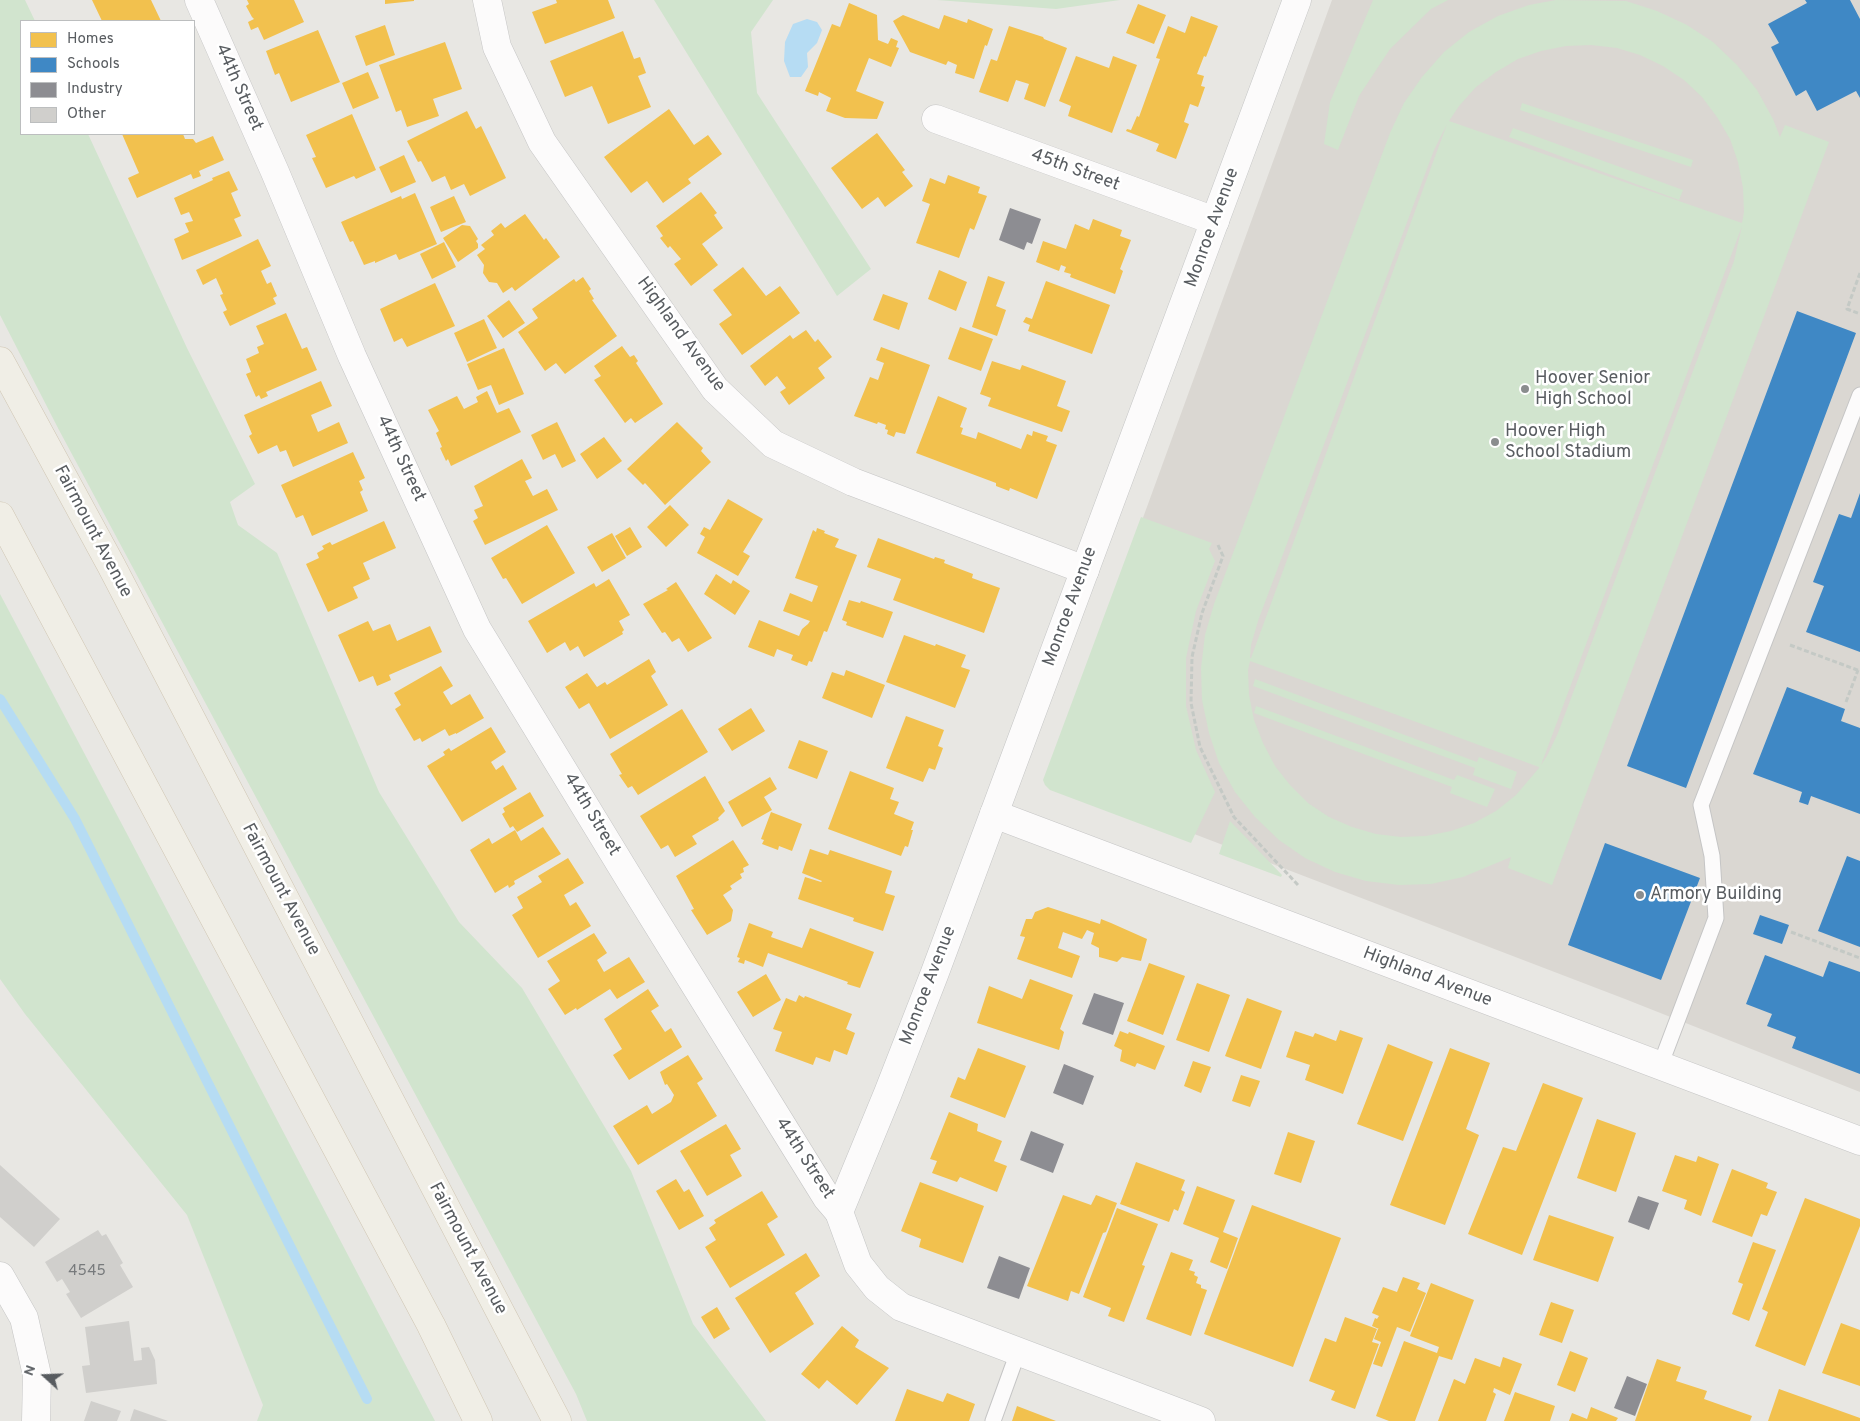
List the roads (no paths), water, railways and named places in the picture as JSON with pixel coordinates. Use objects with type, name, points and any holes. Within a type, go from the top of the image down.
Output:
[{"type":"main road","name":"Fairmount Avenue","points":[[0,361],[111,565],[557,1421]]},
{"type":"main road","points":[[0,516],[431,1325],[478,1421]]},
{"type":"street","name":"44th Street","points":[[199,0],[275,172],[352,356],[478,628],[785,1131],[827,1198],[839,1212],[858,1264],[878,1288],[901,1307],[1202,1421]]},
{"type":"street","name":"Highland Avenue","points":[[487,0],[497,47],[542,142],[715,389],[773,444],[853,482],[1085,570]]},
{"type":"street","name":"Monroe Avenue","points":[[839,1212],[888,1093],[994,814],[1297,0]]},
{"type":"street","name":"45th Street","points":[[936,120],[1215,222]]},
{"type":"street","name":"Highland Avenue","points":[[994,814],[1860,1141]]},
{"type":"street","points":[[0,1276],[24,1318],[37,1375],[36,1421]]},
{"type":"lane","points":[[1660,1066],[1716,918],[1712,856],[1701,805],[1860,395]]},
{"type":"lane","points":[[993,1421],[1018,1352]]},
{"type":"water","points":[[807,19],[817,22],[822,30],[817,43],[807,53],[808,67],[801,77],[790,77],[784,61],[785,42],[793,24]]},
{"type":"waterway","points":[[0,699],[75,819],[367,1399]]},
{"type":"place","name":"Hoover Senior High School","points":[[1525,389]]},
{"type":"place","name":"Hoover High School Stadium","points":[[1495,442]]},
{"type":"place","name":"Armory Building","points":[[1640,895]]}]
